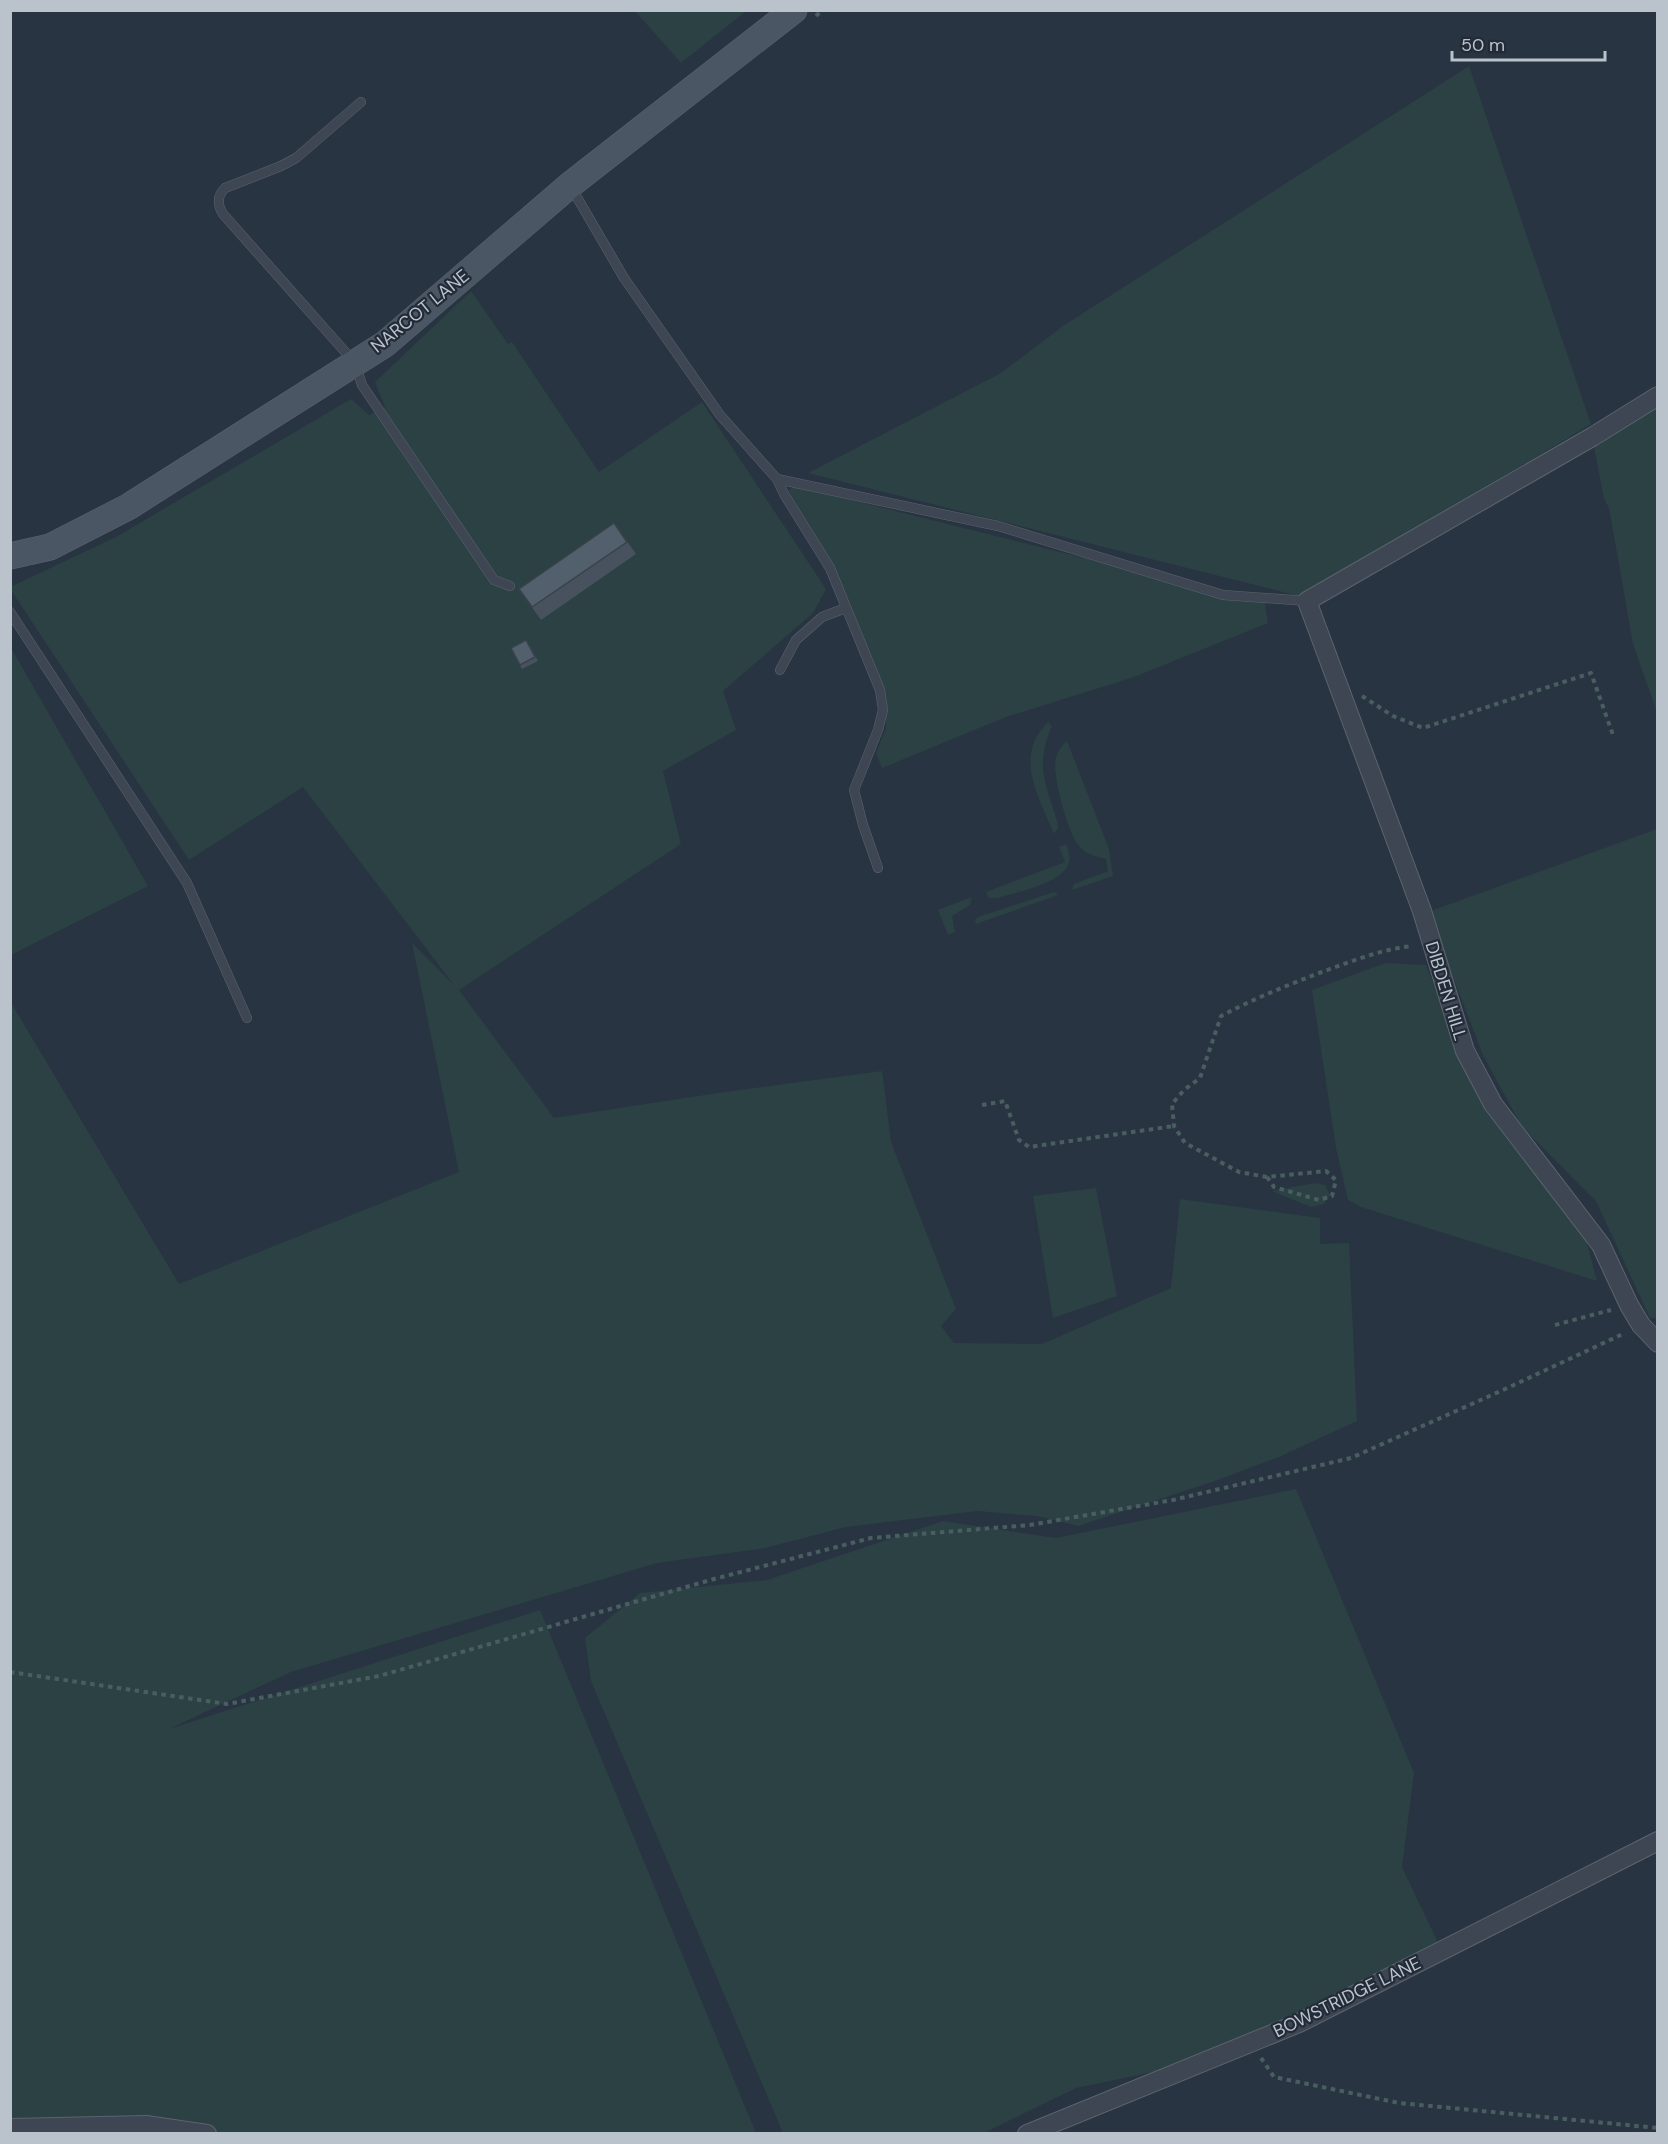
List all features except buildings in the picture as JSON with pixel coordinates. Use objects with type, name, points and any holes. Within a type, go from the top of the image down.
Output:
[{"type":"street","name":"NARCOT LANE","points":[[10,556],[50,547],[128,507],[385,344],[570,185],[794,10]]},
{"type":"street","points":[[1307,601],[1592,437],[1658,396]]},
{"type":"street","name":"DIBDEN HILL","points":[[1307,601],[1422,911],[1465,1051],[1493,1104],[1601,1245],[1629,1305],[1641,1325],[1658,1343]]},
{"type":"street","name":"BOWSTRIDGE LANE","points":[[1027,2133],[1299,2023],[1658,1841]]},
{"type":"street","points":[[10,2128],[146,2125],[207,2133]]},
{"type":"lane","points":[[361,102],[296,158],[228,186],[223,190],[219,205],[223,213],[355,363],[362,385],[494,580],[510,586]]},
{"type":"lane","points":[[570,185],[624,278],[720,415],[777,479],[830,568],[880,690],[883,710],[878,730],[854,790],[878,868]]},
{"type":"lane","points":[[777,479],[998,526],[1223,595],[1307,601]]},
{"type":"lane","points":[[780,670],[796,640],[822,617],[846,608]]},
{"type":"lane","points":[[10,612],[188,883],[247,1018]]},
{"type":"path","points":[[1336,680],[1393,716],[1423,729],[1591,673],[1613,735]]},
{"type":"path","points":[[1267,1177],[1274,1186],[1319,1200],[1332,1196],[1336,1180],[1326,1171],[1267,1177],[1239,1172],[1185,1143],[1174,1126],[1172,1104],[1184,1090],[1200,1078],[1221,1016],[1257,998],[1350,961],[1396,948],[1432,945]]},
{"type":"path","points":[[982,1105],[1005,1101],[1019,1140],[1029,1147],[1174,1126]]},
{"type":"path","points":[[1555,1325],[1629,1305]]},
{"type":"path","points":[[10,1672],[227,1704],[379,1676],[714,1579],[871,1538],[1030,1525],[1173,1500],[1351,1458],[1641,1325]]},
{"type":"path","points":[[1250,2043],[1274,2077],[1399,2103],[1658,2128]]},
{"type":"green space","points":[[635,11],[746,11],[681,63]]},
{"type":"green space","points":[[1469,66],[1591,424],[1303,597],[808,473],[1001,373],[1063,326]]},
{"type":"green space","points":[[471,291],[508,344],[512,342],[599,472],[702,402],[826,589],[813,613],[723,691],[736,730],[663,771],[681,844],[459,990],[554,1118],[882,1071],[891,1142],[956,1309],[941,1326],[954,1343],[1042,1344],[1171,1288],[1180,1199],[1320,1218],[1320,1244],[1349,1243],[1357,1421],[1279,1457],[1212,1482],[1078,1526],[1037,1516],[977,1511],[846,1527],[765,1548],[657,1563],[291,1672],[169,1729],[540,1610],[756,2133],[207,2134],[11,2128],[10,1001],[179,1284],[459,1172],[412,943],[454,985],[303,787],[189,860],[10,587],[116,537],[351,399],[369,415],[385,407],[375,382]]},
{"type":"green space","points":[[1657,405],[1657,712],[1633,644],[1609,508],[1604,499],[1593,442]]},
{"type":"green space","points":[[795,486],[1265,603],[1268,623],[1134,677],[1006,717],[882,768],[876,753],[886,728],[886,702],[850,603],[823,548],[788,490]]},
{"type":"green space","points":[[11,648],[148,886],[10,955]]},
{"type":"green space","points":[[1048,722],[1052,726],[1043,763],[1046,784],[1057,821],[1058,828],[1054,834],[1036,791],[1031,763],[1032,749],[1038,735]]},
{"type":"green space","points":[[1067,741],[1109,849],[1113,876],[1072,890],[1074,884],[1108,871],[1106,859],[1087,852],[1076,842],[1063,809],[1055,765],[1058,752]]},
{"type":"green space","points":[[1657,829],[1657,1318],[1650,1318],[1596,1201],[1522,1127],[1483,1055],[1428,912]]},
{"type":"green space","points":[[1066,844],[1069,862],[1058,876],[1027,890],[998,898],[989,898],[986,892],[1065,862],[1059,847]]},
{"type":"green space","points":[[1054,892],[1058,895],[976,924],[975,920],[978,917]]},
{"type":"green space","points":[[972,897],[970,905],[952,916],[955,932],[948,935],[938,910]]},
{"type":"green space","points":[[1385,963],[1426,965],[1466,1065],[1585,1236],[1597,1281],[1361,1207],[1348,1200],[1336,1148],[1312,990]]},
{"type":"green space","points":[[1315,1183],[1325,1185],[1330,1195],[1324,1204],[1311,1207],[1272,1191]]},
{"type":"green space","points":[[1096,1188],[1117,1296],[1053,1318],[1033,1196]]},
{"type":"green space","points":[[1296,1489],[1414,1773],[1402,1867],[1442,1951],[1198,2063],[1076,2088],[984,2133],[783,2133],[591,1681],[585,1638],[640,1593],[767,1580],[943,1521],[1056,1538]]}]
